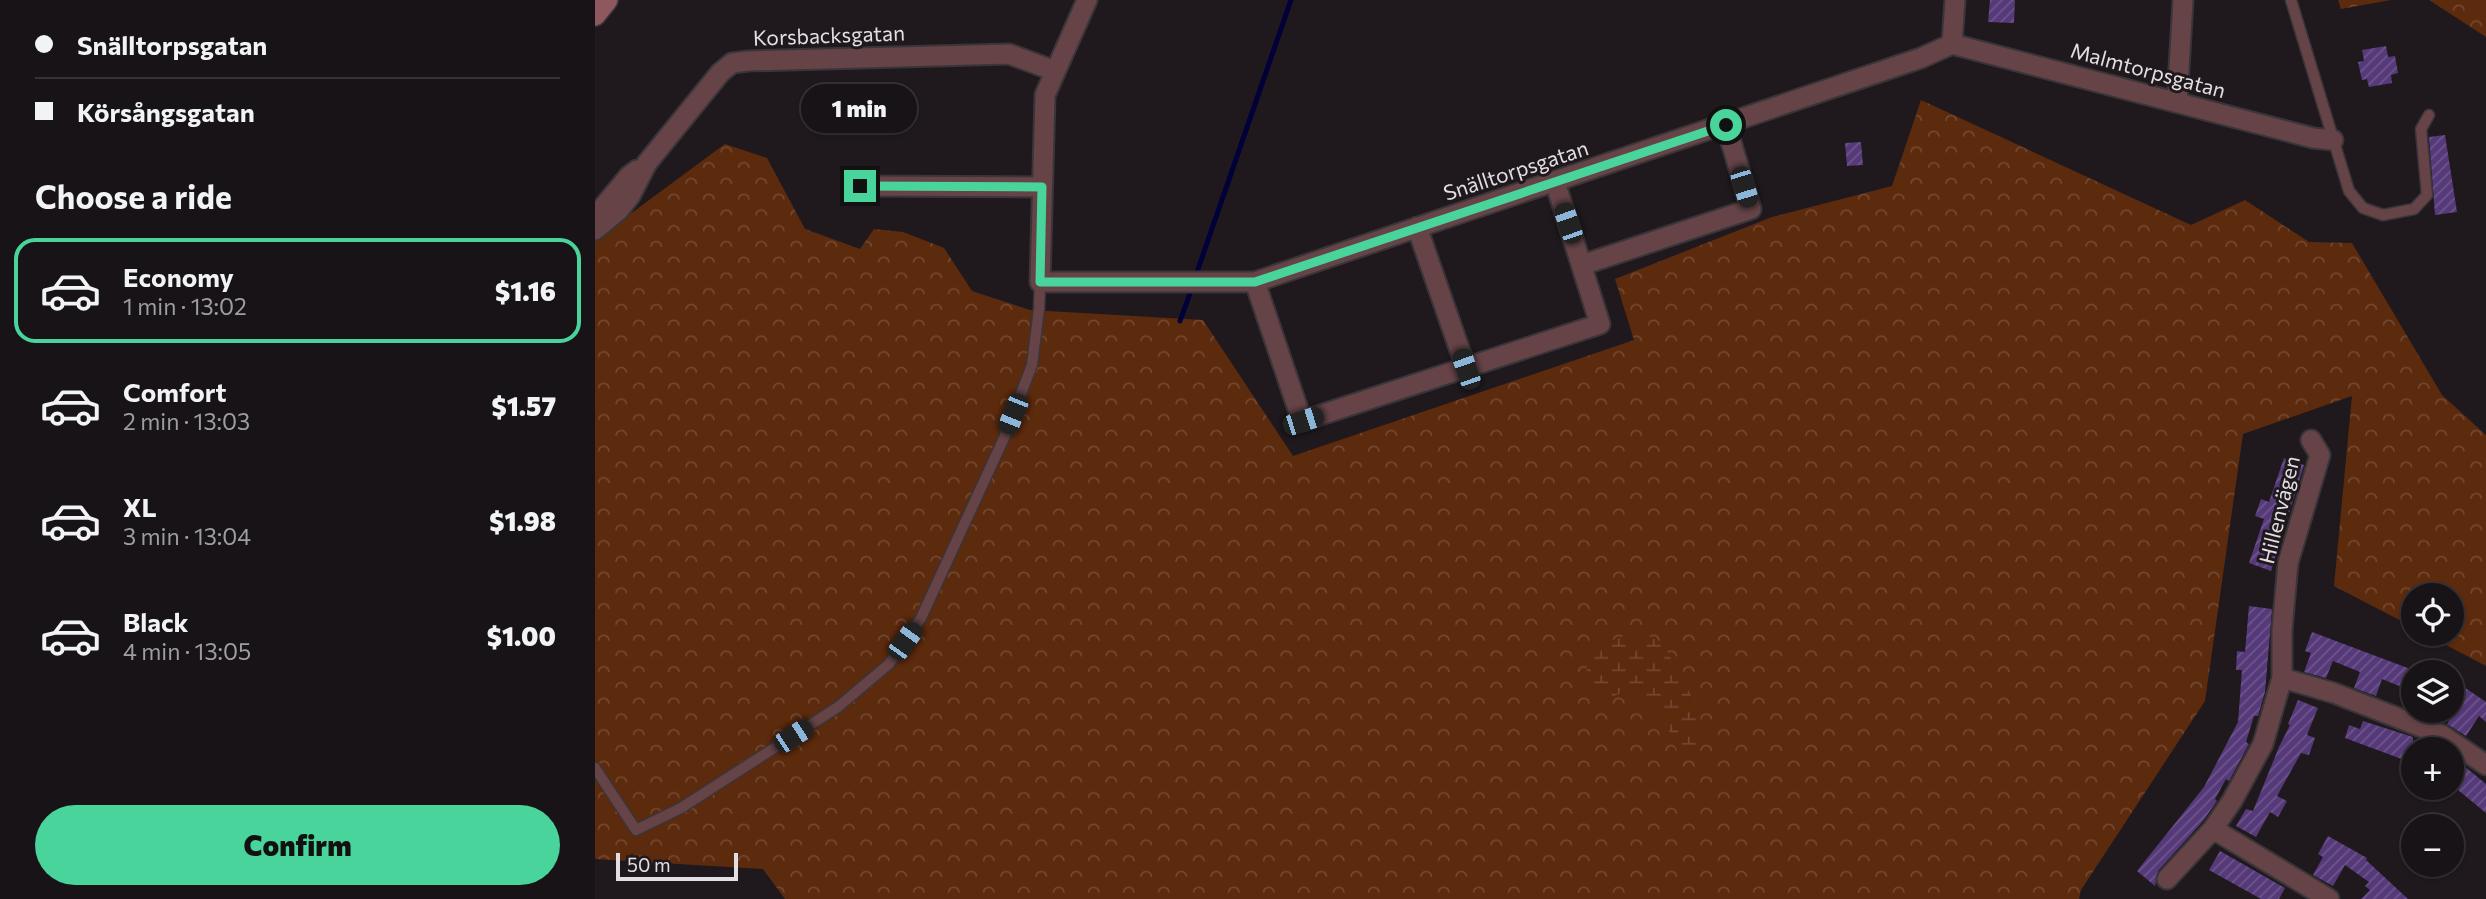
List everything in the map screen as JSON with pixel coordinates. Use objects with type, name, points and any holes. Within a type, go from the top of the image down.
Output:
[{"type":"main road","points":[[595,15],[607,0]]},
{"type":"street","points":[[1040,282],[1045,95],[1087,0]]},
{"type":"street","points":[[1952,44],[1955,0]]},
{"type":"street","points":[[2177,102],[2183,0]]},
{"type":"street","name":"Malmtorpsgatan","points":[[1952,44],[2313,138],[2333,140]]},
{"type":"street","name":"Snälltorpsgatan","points":[[1040,282],[1255,282],[1726,125],[1921,58],[1952,44]]},
{"type":"street","name":"Korsbacksgatan","points":[[595,230],[618,211],[631,195],[647,163],[720,73],[732,63],[1009,54],[1055,71]]},
{"type":"street","points":[[1582,265],[1751,209],[1726,125]]},
{"type":"street","name":"Korsbacksgatan","points":[[595,217],[629,176],[647,163]]},
{"type":"street","points":[[1255,282],[1303,421],[1466,369],[1599,324],[1555,183]]},
{"type":"street","points":[[860,186],[1042,187]]},
{"type":"street","points":[[1417,227],[1466,369]]},
{"type":"street","name":"Hillenvägen","points":[[2167,879],[2213,829],[2232,801],[2263,744],[2281,678],[2288,563],[2320,455],[2311,440]]},
{"type":"street","points":[[2281,678],[2334,693],[2442,734],[2486,765]]},
{"type":"street","points":[[2213,829],[2329,899]]},
{"type":"lane","points":[[2291,0],[2349,191],[2363,208],[2383,215],[2414,209],[2427,195],[2421,129],[2429,115]]},
{"type":"lane","points":[[595,768],[636,831],[681,808],[838,707],[889,664],[922,618],[1032,366],[1040,282]]},
{"type":"green space","points":[[2338,0],[2391,0],[2341,9]]},
{"type":"green space","points":[[2429,0],[2486,0],[2486,37]]},
{"type":"green space","points":[[1921,100],[2191,225],[2245,200],[2309,242],[2352,243],[2442,395],[2486,435],[2486,666],[2448,646],[2464,646],[2464,583],[2401,583],[2401,621],[2334,586],[2352,396],[2243,434],[2205,701],[2081,890],[2079,899],[785,899],[763,869],[595,859],[595,240],[725,144],[767,158],[805,229],[860,249],[874,229],[903,232],[944,248],[972,291],[1030,310],[1203,320],[1293,456],[1634,340],[1615,279],[1772,217],[1892,186]]},
{"type":"green space","points":[[1629,634],[1649,636],[1663,644],[1700,712],[1699,737],[1692,754],[1682,757],[1661,719],[1627,690],[1606,700],[1586,687],[1587,661],[1595,647]]},
{"type":"building","points":[[1990,0],[2015,0],[2014,23],[1988,22]]},
{"type":"building","points":[[2386,46],[2388,57],[2395,56],[2398,73],[2391,75],[2392,83],[2369,87],[2367,79],[2362,80],[2358,62],[2364,61],[2362,50]]},
{"type":"building","points":[[2445,135],[2457,212],[2435,215],[2429,137]]},
{"type":"building","points":[[1861,142],[1863,165],[1847,166],[1845,143]]},
{"type":"building","points":[[2284,458],[2304,465],[2271,571],[2249,563],[2264,519],[2255,516],[2261,499],[2269,502]]},
{"type":"building","points":[[2249,606],[2272,609],[2265,692],[2246,742],[2249,744],[2203,821],[2158,871],[2155,886],[2137,871],[2204,787],[2238,722],[2242,670],[2236,670],[2237,651],[2245,652]]},
{"type":"building","points":[[2312,632],[2401,665],[2401,687],[2382,679],[2376,696],[2354,688],[2360,672],[2333,661],[2326,678],[2304,672],[2311,653],[2305,651]]},
{"type":"building","points":[[2464,687],[2486,702],[2486,722],[2479,716],[2466,736],[2447,724],[2464,723]]},
{"type":"building","points":[[2298,700],[2318,708],[2307,735],[2315,738],[2309,755],[2301,753],[2277,796],[2287,801],[2278,817],[2270,812],[2256,837],[2236,826],[2246,809],[2253,811]]},
{"type":"building","points":[[2363,721],[2413,737],[2401,737],[2401,759],[2345,738],[2349,725],[2360,729]]},
{"type":"building","points":[[2464,766],[2486,784],[2486,813],[2464,795]]},
{"type":"building","points":[[2328,836],[2367,858],[2366,860],[2408,899],[2361,899],[2370,890],[2365,886],[2369,882],[2345,865],[2333,886],[2313,875],[2323,857],[2318,854]]},
{"type":"building","points":[[2220,851],[2285,888],[2279,899],[2261,899],[2209,870]]},
{"type":"waterway","points":[[1197,272],[1291,0]]},
{"type":"waterway","points":[[1180,321],[1192,288]]},
{"type":"route","points":[[860,186],[1042,187],[1040,282],[1255,282],[1726,125]]}]
